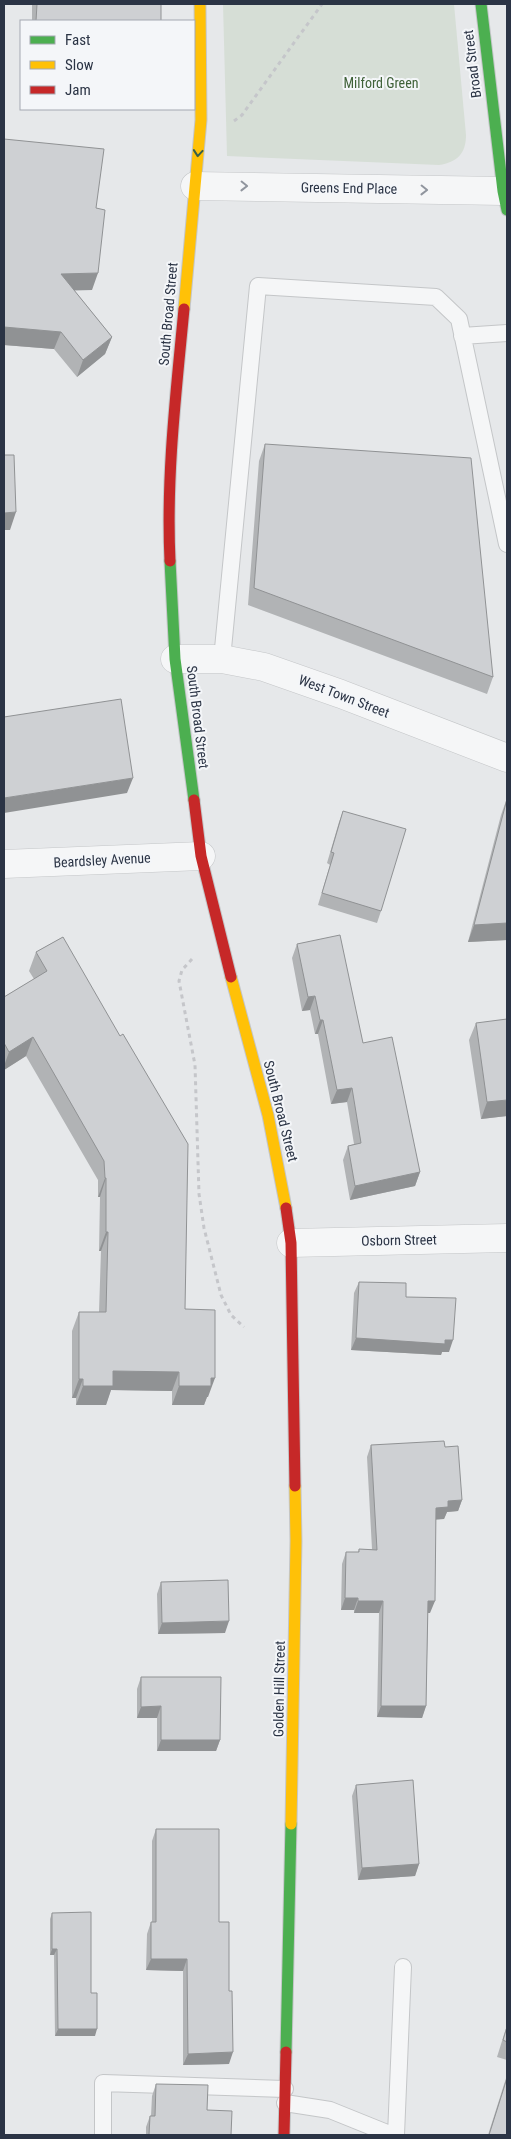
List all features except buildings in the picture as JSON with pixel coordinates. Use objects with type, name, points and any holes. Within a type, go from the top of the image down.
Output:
[{"type":"main road","points":[[195,186],[201,120],[200,4]]},
{"type":"main road","name":"Broad Street","points":[[481,4],[505,200]]},
{"type":"main road","name":"South Broad Street","points":[[195,186],[173,426],[170,490],[170,553],[176,659],[201,856],[222,944],[268,1116],[280,1170],[291,1243]]},
{"type":"main road","name":"Golden Hill Street","points":[[284,2135],[296,1541],[291,1243]]},
{"type":"street","name":"Greens End Place","points":[[195,186],[505,200]]},
{"type":"street","name":"West Town Street","points":[[176,659],[222,660],[264,667],[296,677],[507,758]]},
{"type":"street","name":"Beardsley Avenue","points":[[4,864],[201,856]]},
{"type":"street","name":"Osborn Street","points":[[291,1243],[507,1238]]},
{"type":"lane","points":[[222,660],[258,286],[436,297],[458,319],[507,544]]},
{"type":"lane","points":[[462,336],[507,333]]},
{"type":"lane","points":[[396,2135],[403,1967]]},
{"type":"lane","points":[[103,2135],[103,2083],[285,2096],[330,2110],[392,2135]]},
{"type":"path","points":[[232,124],[242,115],[322,4]]},
{"type":"path","points":[[222,944],[188,961],[182,970],[179,981],[195,1065],[199,1194],[204,1228],[221,1295],[231,1315],[244,1327]]},
{"type":"green space","name":"Milford Green","points":[[223,4],[454,4],[466,135],[466,142],[462,152],[451,162],[439,165],[227,156]]},
{"type":"traffic: fast","points":[[481,4],[503,191],[507,210]]},
{"type":"traffic: fast","points":[[170,561],[175,659],[194,800]]},
{"type":"traffic: fast","points":[[286,2052],[291,1824]]},
{"type":"traffic: slow","points":[[184,309],[201,120],[200,4]]},
{"type":"traffic: slow","points":[[231,977],[268,1115],[286,1208]]},
{"type":"traffic: slow","points":[[291,1824],[296,1541],[295,1486]]},
{"type":"traffic: jam","points":[[170,561],[169,498],[184,309]]},
{"type":"traffic: jam","points":[[194,800],[201,856],[231,977]]},
{"type":"traffic: jam","points":[[286,1208],[291,1243],[295,1486]]},
{"type":"traffic: jam","points":[[284,2135],[286,2052]]}]
